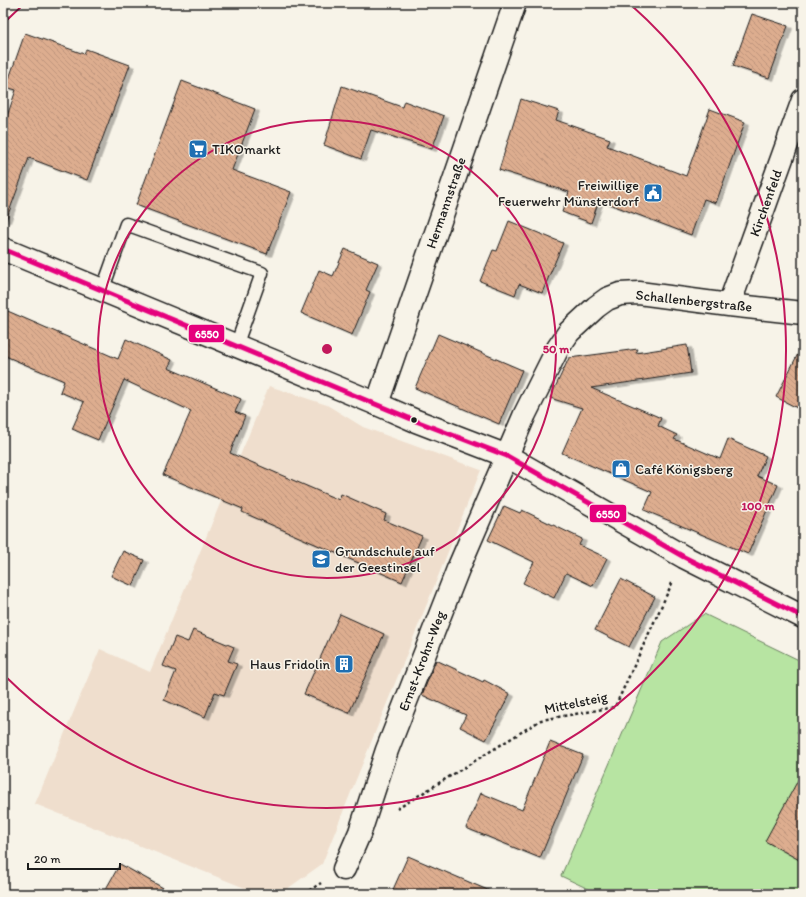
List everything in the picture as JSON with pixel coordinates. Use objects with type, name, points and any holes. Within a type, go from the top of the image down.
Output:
[{"type":"street","name":"Hermannstraße","points":[[377,404],[515,3]]},
{"type":"street","name":"Kirchenfeld","points":[[729,305],[803,100]]},
{"type":"street","points":[[3,249],[416,421],[507,456],[684,557],[803,617]]},
{"type":"street","name":"Schallenbergstraße","points":[[507,456],[525,414],[558,348],[569,332],[607,299],[620,294],[639,293],[803,313]]},
{"type":"street","name":"Ernst-Krohn-Weg","points":[[344,870],[360,832],[387,750],[455,576],[507,456]]},
{"type":"lane","points":[[102,291],[126,224],[262,273],[236,346]]},
{"type":"path","name":"Mittelsteig","points":[[360,832],[541,720],[615,707],[684,557]]},
{"type":"path","points":[[803,721],[798,732],[803,735]]},
{"type":"shaded area","name":"Grundschule auf der Geestinsel","points":[[269,386],[327,405],[363,427],[481,470],[322,864],[280,894],[260,894],[35,804],[100,649],[150,672]]},
{"type":"green space","points":[[704,614],[803,662],[803,894],[599,894],[561,876],[662,642]]},
{"type":"building","points":[[752,14],[788,26],[769,78],[733,66]]},
{"type":"building","points":[[25,33],[84,54],[86,49],[130,65],[87,180],[29,158],[6,220],[3,220],[3,128],[16,90],[6,87]]},
{"type":"building","name":"TIKOmarkt","points":[[182,81],[255,109],[232,170],[291,192],[267,254],[136,205]]},
{"type":"building","points":[[342,86],[402,107],[404,101],[444,116],[432,149],[371,130],[361,159],[324,145]]},
{"type":"building","points":[[521,99],[559,111],[556,120],[610,139],[607,146],[686,176],[710,109],[745,122],[716,203],[704,199],[691,235],[599,200],[591,223],[562,212],[569,192],[499,170]]},
{"type":"building","points":[[509,221],[563,243],[542,293],[519,284],[515,295],[480,281],[493,250],[497,251]]},
{"type":"building","points":[[345,249],[378,263],[366,290],[370,292],[352,335],[301,313],[319,270],[333,276]]},
{"type":"building","points":[[3,309],[118,359],[126,339],[172,360],[168,368],[241,399],[235,412],[245,416],[230,453],[339,500],[341,494],[386,514],[384,520],[422,536],[402,582],[242,512],[243,509],[163,475],[191,411],[124,380],[98,440],[72,429],[84,402],[60,392],[64,381],[3,355]]},
{"type":"building","points":[[438,334],[522,370],[499,424],[415,388]]},
{"type":"building","points":[[803,344],[803,411],[776,397]]},
{"type":"building","points":[[687,345],[691,373],[591,388],[661,418],[658,426],[677,435],[674,439],[720,459],[728,439],[766,456],[757,476],[778,485],[748,554],[644,510],[652,492],[562,453],[582,408],[550,398],[569,358],[638,349],[636,353]]},
{"type":"building","points":[[504,506],[520,513],[522,510],[582,539],[579,545],[607,558],[593,586],[566,573],[554,598],[523,583],[534,562],[488,540]]},
{"type":"building","points":[[123,551],[144,560],[133,586],[111,576]]},
{"type":"building","points":[[621,579],[655,597],[629,647],[595,630]]},
{"type":"building","name":"Haus Fridolin","points":[[340,614],[384,634],[349,713],[304,694]]},
{"type":"building","points":[[193,630],[234,647],[228,661],[237,664],[224,695],[215,692],[205,717],[164,700],[176,671],[163,666],[175,637],[188,642]]},
{"type":"building","points":[[436,660],[483,682],[484,680],[510,694],[486,740],[460,727],[466,715],[422,695]]},
{"type":"building","points":[[550,742],[583,755],[540,858],[466,828],[481,793],[522,810]]},
{"type":"building","points":[[803,771],[803,862],[765,841]]},
{"type":"building","points":[[408,856],[497,894],[391,894]]},
{"type":"building","points":[[120,864],[174,894],[103,894]]},
{"type":"transit line","name":"6550","points":[[3,249],[416,421],[507,456],[684,557],[803,617]]},
{"type":"place","name":"TIKOmarkt","points":[[198,149]]},
{"type":"place","name":"Freiwillige Feuerwehr Münsterdorf","points":[[653,193]]},
{"type":"place","name":"Café Königsberg","points":[[621,469]]},
{"type":"place","name":"Grundschule auf der Geestinsel","points":[[321,559]]},
{"type":"place","name":"Haus Fridolin","points":[[344,664]]}]
